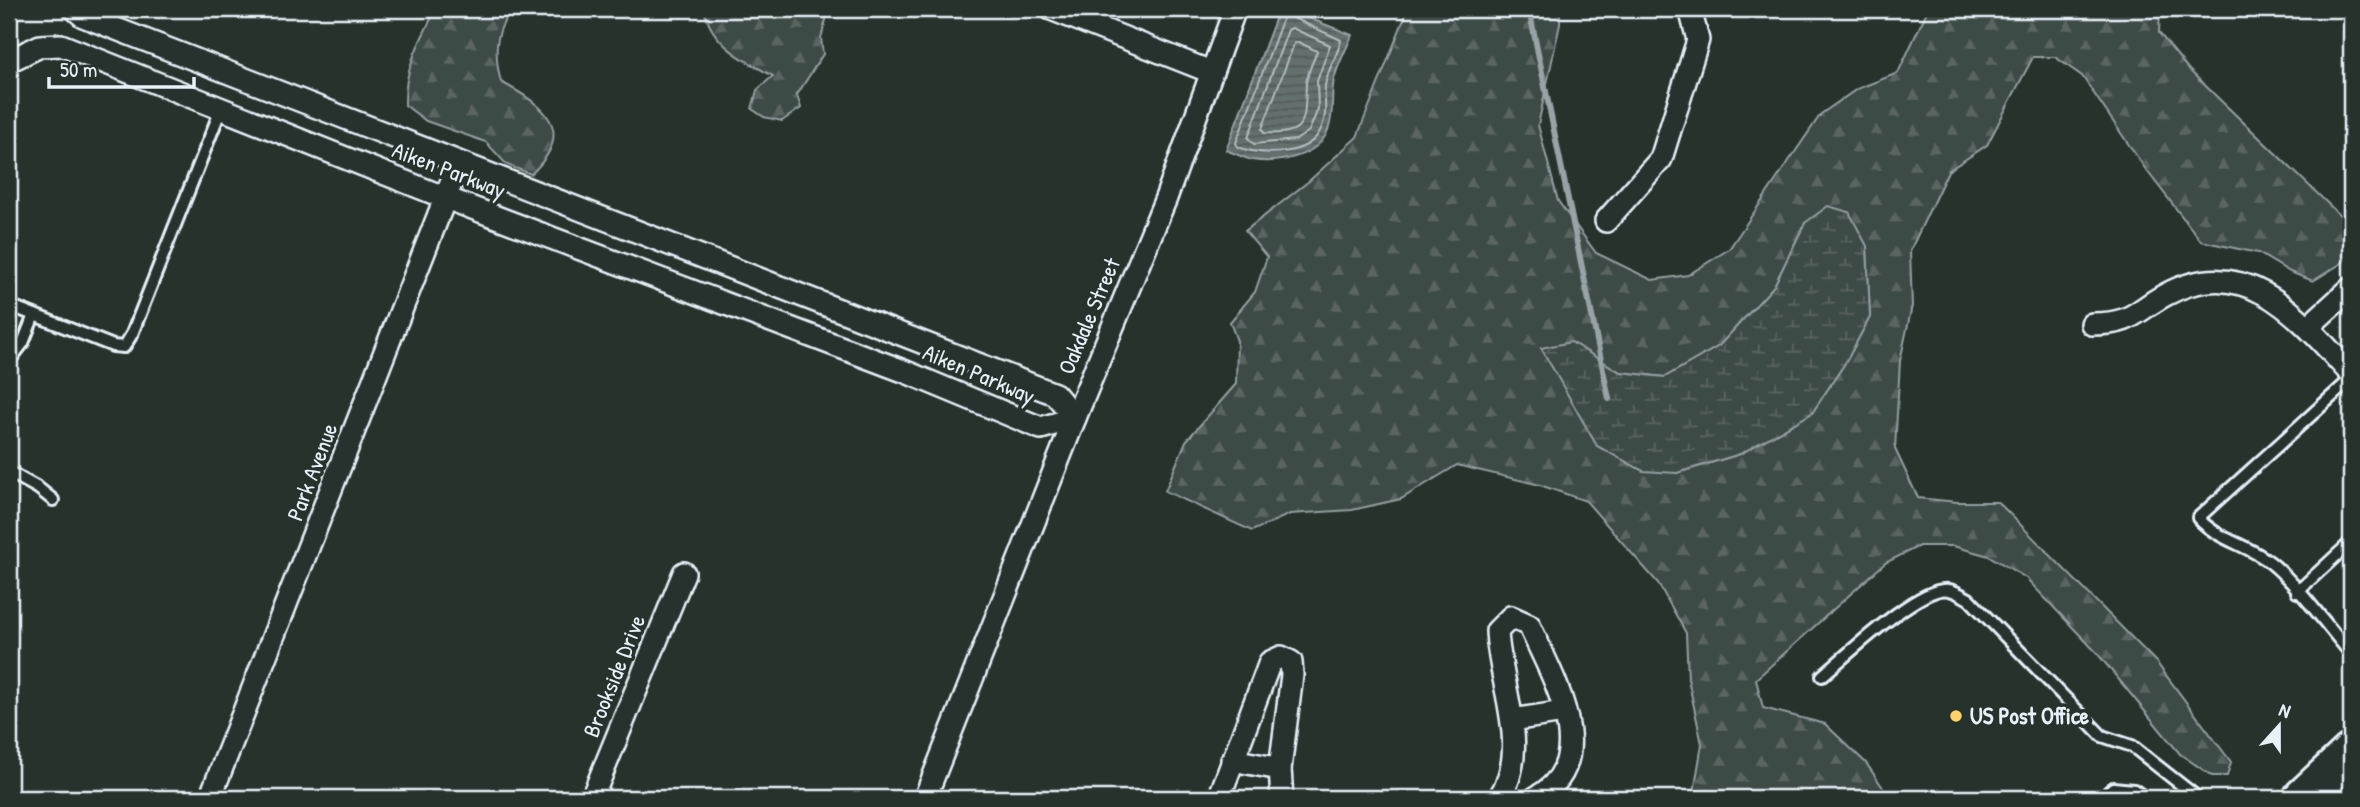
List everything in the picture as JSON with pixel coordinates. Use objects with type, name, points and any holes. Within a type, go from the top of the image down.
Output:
[{"type":"highway","points":[[2303,798],[2347,765]]},
{"type":"street","points":[[1051,9],[1211,72]]},
{"type":"street","name":"Oakdale Street","points":[[925,798],[1074,418],[1166,198],[1235,9]]},
{"type":"street","points":[[1606,221],[1661,159],[1698,40],[1690,9]]},
{"type":"street","points":[[70,48],[79,12]]},
{"type":"street","name":"Aiken Parkway","points":[[9,61],[40,46],[61,45],[70,48],[446,198],[906,372],[1041,428],[1074,418],[1055,394],[459,163],[79,12]]},
{"type":"street","name":"Park Avenue","points":[[210,798],[459,163]]},
{"type":"street","points":[[2092,324],[2112,324],[2140,314],[2162,296],[2183,287],[2206,281],[2228,281],[2250,286],[2274,298],[2308,327],[2351,377]]},
{"type":"street","points":[[2308,327],[2351,288]]},
{"type":"street","name":"Brookside Drive","points":[[592,798],[684,573]]},
{"type":"street","points":[[1499,798],[1513,762],[1512,720],[1498,651],[1497,631],[1511,617],[1529,625],[1554,681],[1572,738],[1570,757],[1563,774],[1552,788],[1535,798]]},
{"type":"street","points":[[1219,798],[1270,662],[1281,657],[1291,662],[1292,674],[1280,769],[1282,798]]},
{"type":"street","points":[[1512,720],[1564,712]]},
{"type":"street","points":[[1232,760],[1280,769]]},
{"type":"lane","points":[[9,305],[113,346],[124,347],[132,334],[221,109]]},
{"type":"lane","points":[[9,361],[23,343],[34,315]]},
{"type":"lane","points":[[2351,377],[2198,518],[2221,539],[2246,546],[2274,565],[2351,654]]},
{"type":"lane","points":[[9,472],[53,500]]},
{"type":"lane","points":[[2297,593],[2351,542]]},
{"type":"lane","points":[[1822,676],[1912,604],[1930,593],[1948,589],[1969,599],[2102,736],[2132,746],[2198,798]]},
{"type":"lane","points":[[2102,798],[2113,789],[2134,790],[2146,798]]},
{"type":"green space","points":[[436,9],[514,9],[502,25],[497,43],[501,82],[542,110],[550,120],[554,132],[545,158],[531,174],[507,165],[486,142],[426,121],[405,105],[410,67]]},
{"type":"green space","points":[[704,9],[829,9],[821,38],[823,54],[797,95],[801,108],[782,121],[764,117],[752,109],[757,90],[773,76],[730,50],[714,32]]},
{"type":"green space","points":[[1408,9],[1560,9],[1560,24],[1538,125],[1558,201],[1596,253],[1652,280],[1688,275],[1729,249],[1821,114],[1857,89],[1898,73],[1928,9],[2160,9],[2159,33],[2189,70],[2349,224],[2351,251],[2342,263],[2313,281],[2290,272],[2258,253],[2201,241],[2144,167],[2082,76],[2055,57],[2033,57],[1987,145],[1948,171],[1910,251],[1912,306],[1900,361],[1895,449],[1918,498],[1998,502],[2156,662],[2231,762],[2227,776],[2212,776],[2180,754],[2097,653],[2026,578],[1989,556],[1953,546],[1919,546],[1885,563],[1756,679],[1763,708],[1825,724],[1866,763],[1890,798],[1693,798],[1702,744],[1688,679],[1686,633],[1658,583],[1586,501],[1540,485],[1457,465],[1401,499],[1352,510],[1290,514],[1252,531],[1165,491],[1186,441],[1236,384],[1237,341],[1230,322],[1255,292],[1267,257],[1245,231],[1309,181],[1357,137]],"holes":[[[1805,223],[1867,247],[1870,317],[1847,360],[1812,413],[1740,454],[1677,473],[1571,342],[1620,372],[1665,377],[1719,346],[1774,286]]]},
{"type":"green space","points":[[1828,206],[1849,212],[1867,246],[1870,317],[1847,360],[1812,413],[1740,454],[1677,473],[1643,471],[1597,446],[1541,348],[1571,342],[1620,372],[1665,377],[1719,346],[1774,286],[1805,223]]},
{"type":"water","points":[[1279,9],[1286,9],[1352,35],[1336,74],[1331,119],[1323,139],[1316,147],[1296,157],[1273,161],[1252,160],[1226,150]]},
{"type":"waterway","points":[[1529,9],[1609,399]]},
{"type":"place","name":"US Post Office","points":[[1956,716]]}]
